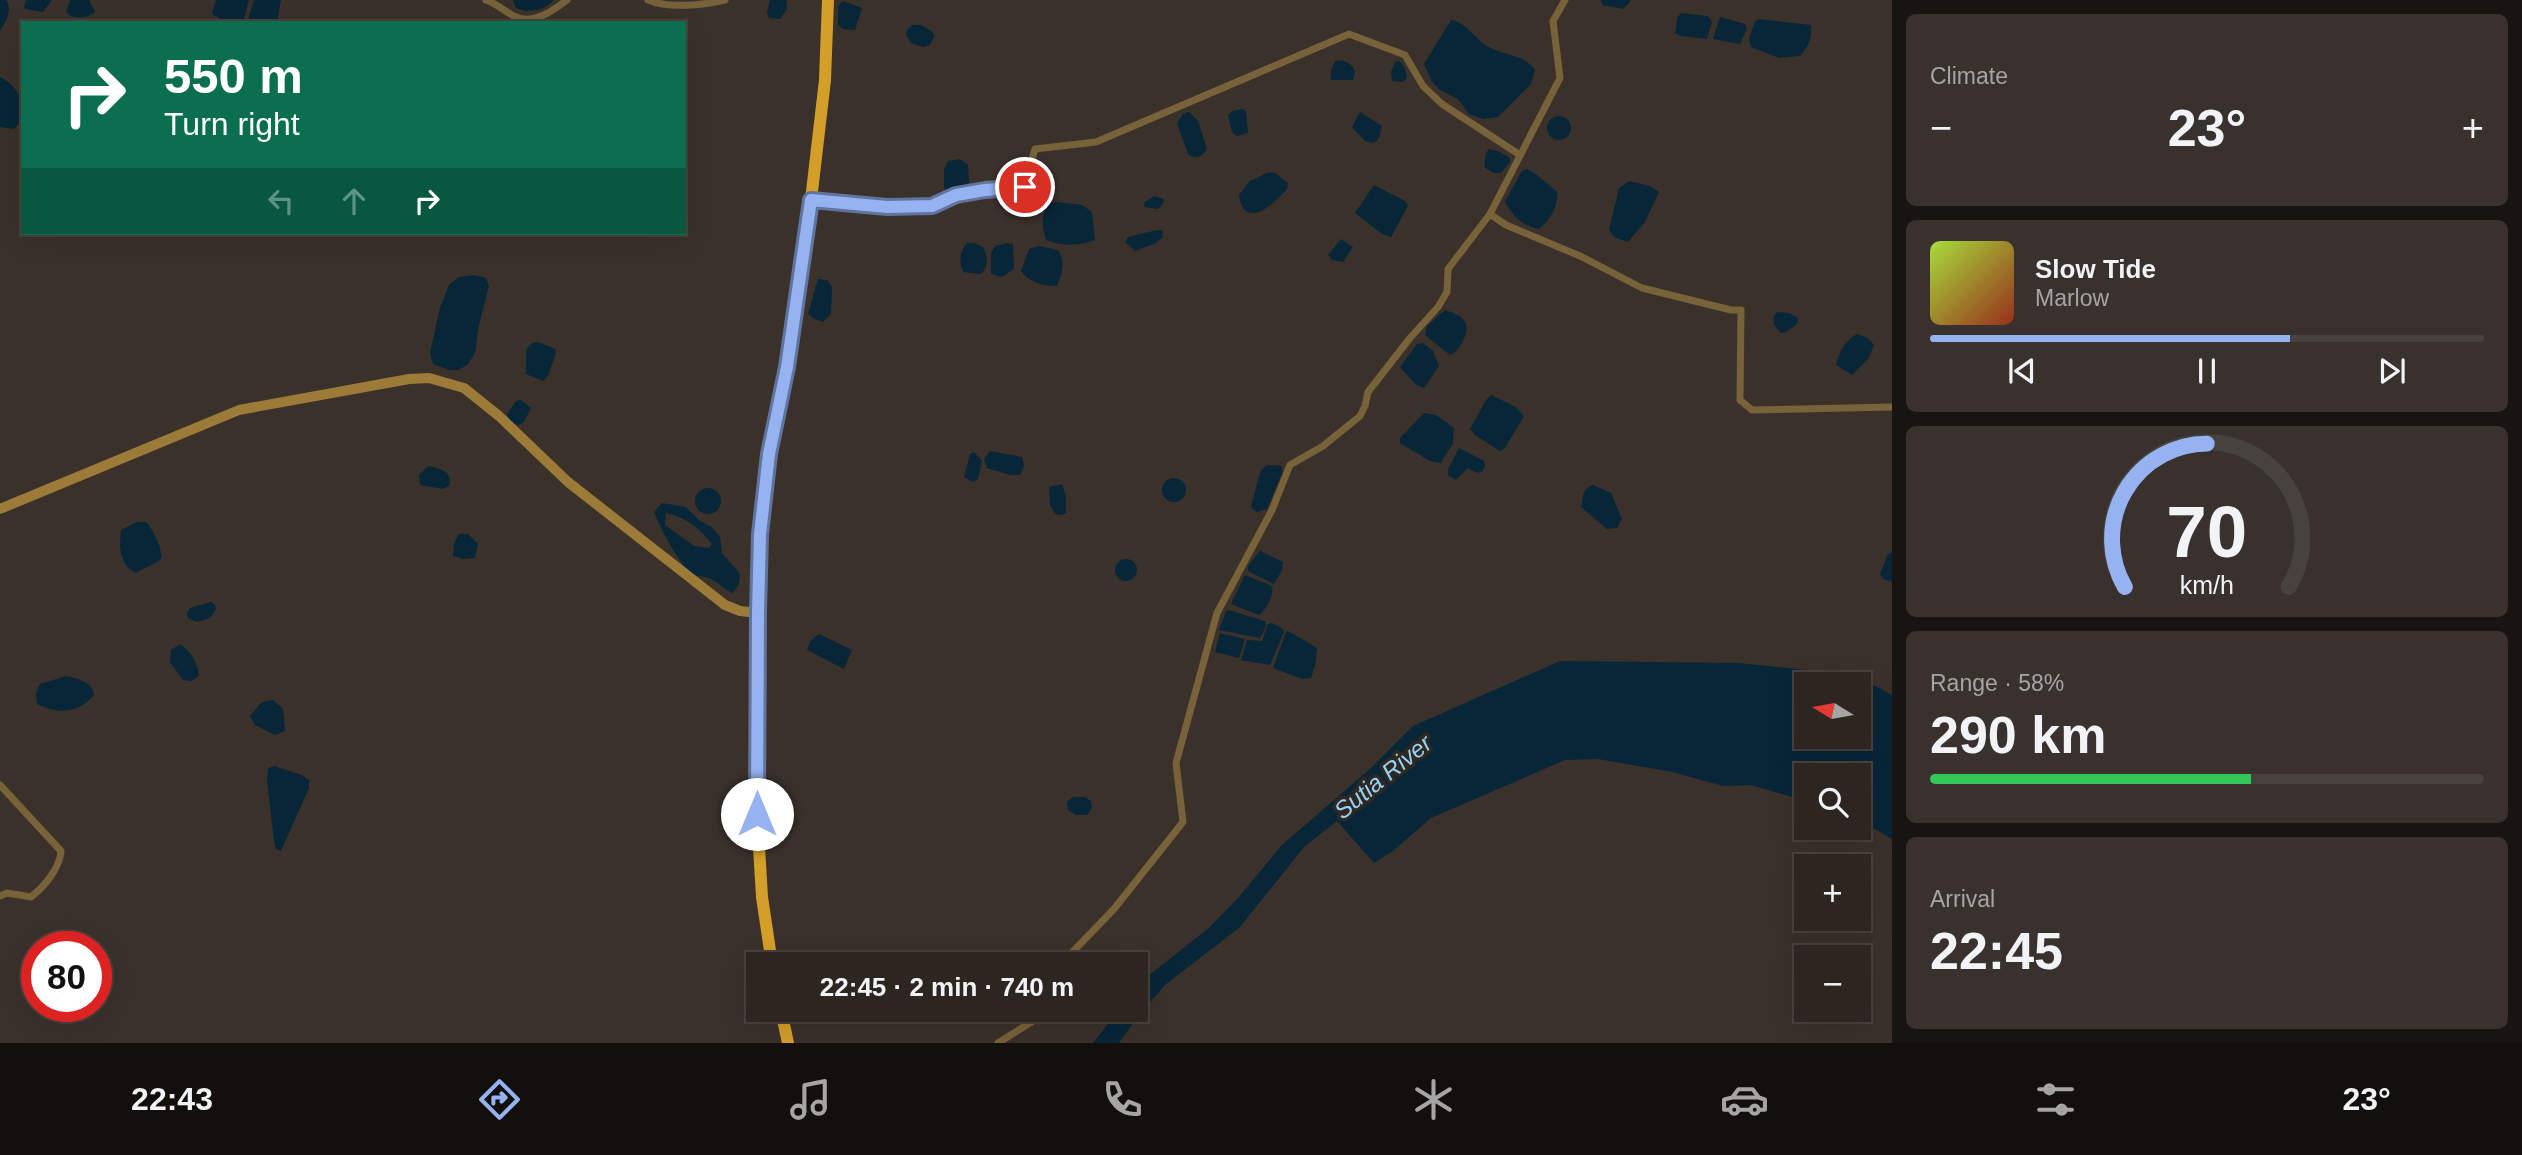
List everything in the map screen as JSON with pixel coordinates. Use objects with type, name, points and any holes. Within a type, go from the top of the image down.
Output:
[{"type":"highway","points":[[770,952],[762,897],[757,814],[760,534],[769,454],[787,367],[811,200],[825,80],[828,0]]},
{"type":"highway","points":[[784,1022],[788,1043]]},
{"type":"main road","points":[[0,509],[239,410],[410,379],[429,378],[464,388],[499,416],[568,482],[725,605],[740,611],[758,612]]},
{"type":"street","points":[[486,0],[501,6],[516,17],[528,20],[552,11],[567,0]]},
{"type":"street","points":[[648,0],[655,3],[689,4],[725,0]]},
{"type":"street","points":[[1073,952],[1114,909],[1183,822],[1176,763],[1217,613],[1272,510],[1290,465],[1323,446],[1360,416],[1368,392],[1438,307],[1447,292],[1448,270],[1490,214],[1560,78],[1553,21],[1565,0]]},
{"type":"street","points":[[811,200],[887,207],[932,206],[956,195],[1025,187],[1035,149],[1096,142],[1349,34],[1405,55],[1423,86],[1443,104],[1520,155]]},
{"type":"street","points":[[1490,214],[1506,225],[1591,261],[1642,288],[1731,310],[1741,310],[1740,400],[1752,410],[1892,407]]},
{"type":"street","points":[[0,785],[61,851],[58,864],[31,897],[7,892],[0,896]]},
{"type":"street","points":[[998,1043],[1031,1022]]},
{"type":"water","points":[[0,0],[6,0],[9,8],[0,31]]},
{"type":"water","points":[[26,0],[52,0],[43,12],[26,9]]},
{"type":"water","points":[[70,0],[89,0],[95,12],[84,17],[72,16],[66,12]]},
{"type":"water","points":[[216,0],[249,0],[244,21],[225,21],[212,12]]},
{"type":"water","points":[[254,0],[281,0],[277,21],[248,21]]},
{"type":"water","points":[[513,0],[554,0],[541,9],[532,11],[516,8]]},
{"type":"water","points":[[770,0],[787,0],[787,9],[780,19],[769,18],[767,13]]},
{"type":"water","points":[[1601,0],[1630,2],[1623,9],[1602,5]]},
{"type":"water","points":[[843,1],[862,8],[855,30],[843,29],[838,25],[838,6]]},
{"type":"water","points":[[1681,13],[1708,16],[1712,22],[1707,39],[1675,33],[1677,18]]},
{"type":"water","points":[[1720,17],[1745,24],[1747,29],[1740,44],[1713,39]]},
{"type":"water","points":[[1759,19],[1811,25],[1806,49],[1800,56],[1779,58],[1751,47],[1749,39],[1755,21]]},
{"type":"water","points":[[1451,20],[1461,24],[1487,46],[1525,60],[1535,70],[1531,84],[1498,117],[1483,119],[1469,114],[1458,99],[1440,90],[1432,82],[1424,64]]},
{"type":"water","points":[[912,25],[921,25],[933,32],[930,45],[923,47],[911,43],[906,35]]},
{"type":"water","points":[[1335,61],[1344,61],[1351,66],[1355,71],[1353,80],[1331,80]]},
{"type":"water","points":[[1399,61],[1405,68],[1407,78],[1403,82],[1392,81],[1391,72],[1395,62]]},
{"type":"water","points":[[0,77],[18,93],[21,100],[21,117],[14,129],[0,127]]},
{"type":"water","points":[[1243,109],[1246,111],[1248,133],[1237,136],[1232,132],[1228,115]]},
{"type":"water","points":[[1189,112],[1198,121],[1207,149],[1201,156],[1188,154],[1177,123],[1183,114]]},
{"type":"water","points":[[1360,112],[1382,126],[1379,138],[1374,143],[1365,141],[1352,127]]},
{"type":"water","points":[[1559,116],[1570,123],[1571,128],[1564,139],[1559,140],[1548,133],[1547,128],[1554,117]]},
{"type":"water","points":[[1489,149],[1510,158],[1501,173],[1494,173],[1484,167]]},
{"type":"water","points":[[960,159],[968,165],[969,182],[958,190],[948,192],[944,188],[944,170],[948,161]]},
{"type":"water","points":[[1527,169],[1557,192],[1553,213],[1539,229],[1519,220],[1505,202],[1522,171]]},
{"type":"water","points":[[1269,172],[1275,173],[1288,183],[1287,189],[1268,207],[1253,213],[1247,212],[1239,195],[1250,181]]},
{"type":"water","points":[[1629,181],[1650,186],[1659,192],[1645,222],[1628,242],[1614,237],[1609,230],[1619,188]]},
{"type":"water","points":[[1374,185],[1405,201],[1408,206],[1391,237],[1382,234],[1355,213]]},
{"type":"water","points":[[1154,196],[1164,199],[1162,205],[1158,209],[1144,207],[1145,202]]},
{"type":"water","points":[[1050,203],[1082,205],[1092,212],[1095,240],[1070,244],[1046,240],[1043,216]]},
{"type":"water","points":[[1162,230],[1163,237],[1156,243],[1135,251],[1125,242],[1128,237]]},
{"type":"water","points":[[1341,239],[1353,247],[1343,262],[1332,260],[1328,255]]},
{"type":"water","points":[[967,243],[983,247],[985,251],[986,265],[981,274],[963,272],[960,257]]},
{"type":"water","points":[[1013,244],[1014,269],[1002,277],[991,274],[991,253],[995,246]]},
{"type":"water","points":[[1039,246],[1058,250],[1062,268],[1057,286],[1037,283],[1021,271],[1029,249]]},
{"type":"water","points":[[474,275],[486,278],[489,286],[475,353],[468,364],[459,370],[449,370],[433,364],[430,353],[440,308],[449,285],[459,277]]},
{"type":"water","points":[[818,279],[827,280],[832,287],[831,314],[823,322],[808,314]]},
{"type":"water","points":[[1445,310],[1462,318],[1466,326],[1462,343],[1457,351],[1450,355],[1425,335],[1427,326]]},
{"type":"water","points":[[1777,312],[1789,313],[1798,318],[1797,324],[1781,333],[1774,325],[1774,315]]},
{"type":"water","points":[[1857,334],[1868,338],[1874,345],[1868,359],[1852,375],[1836,365],[1843,347]]},
{"type":"water","points":[[538,342],[555,349],[556,353],[548,376],[543,381],[526,374],[527,348]]},
{"type":"water","points":[[1423,343],[1433,351],[1439,366],[1424,388],[1416,385],[1400,367],[1417,344]]},
{"type":"water","points":[[1491,395],[1516,407],[1524,416],[1505,448],[1500,451],[1470,429]]},
{"type":"water","points":[[521,400],[531,408],[524,422],[518,425],[508,421],[507,414],[516,401]]},
{"type":"water","points":[[1424,413],[1436,415],[1454,428],[1453,443],[1441,463],[1430,461],[1400,443],[1400,438]]},
{"type":"water","points":[[1459,448],[1484,461],[1483,471],[1477,473],[1468,468],[1456,480],[1448,475],[1448,469]]},
{"type":"water","points":[[990,451],[1022,457],[1024,466],[1020,475],[987,468],[984,459]]},
{"type":"water","points":[[974,452],[982,461],[978,479],[973,482],[964,477],[970,454]]},
{"type":"water","points":[[1267,465],[1282,466],[1282,473],[1267,509],[1257,512],[1251,506],[1261,470]]},
{"type":"water","points":[[428,466],[441,469],[447,474],[449,486],[443,489],[420,485],[419,475]]},
{"type":"water","points":[[1174,478],[1182,482],[1186,490],[1182,498],[1174,502],[1166,498],[1162,490],[1166,482]]},
{"type":"water","points":[[1062,484],[1066,496],[1066,513],[1062,515],[1055,514],[1050,505],[1049,487]]},
{"type":"water","points":[[1593,485],[1611,493],[1622,519],[1617,528],[1607,529],[1581,507],[1585,491]]},
{"type":"water","points":[[708,488],[717,492],[721,501],[717,510],[708,514],[699,510],[695,501],[699,492]]},
{"type":"water","points":[[662,503],[686,507],[700,521],[712,527],[720,537],[722,553],[740,574],[739,584],[733,593],[707,577],[695,575],[688,570],[670,546],[654,512]],"holes":[[[666,513],[686,520],[703,533],[712,544],[709,548],[694,546],[665,525]]]},
{"type":"water","points":[[137,522],[146,522],[149,526],[162,557],[136,573],[130,570],[123,560],[120,542],[121,530]]},
{"type":"water","points":[[459,534],[468,534],[478,544],[475,558],[453,556],[454,543]]},
{"type":"water","points":[[1260,551],[1283,562],[1282,570],[1274,584],[1248,571],[1248,566]]},
{"type":"water","points":[[1892,552],[1892,582],[1883,579],[1880,574],[1888,554]]},
{"type":"water","points":[[1126,559],[1134,562],[1137,570],[1134,578],[1126,581],[1118,578],[1115,570],[1118,562]]},
{"type":"water","points":[[1245,575],[1272,586],[1269,602],[1259,615],[1231,604]]},
{"type":"water","points":[[211,602],[216,609],[210,618],[197,622],[188,618],[190,608]]},
{"type":"water","points":[[1228,610],[1265,621],[1266,626],[1260,638],[1219,630]]},
{"type":"water","points":[[1272,623],[1284,632],[1270,665],[1241,660],[1247,640],[1262,641],[1268,624]]},
{"type":"water","points":[[1288,631],[1317,648],[1311,678],[1302,679],[1273,668]]},
{"type":"water","points":[[1220,633],[1245,639],[1239,658],[1215,652]]},
{"type":"water","points":[[819,634],[852,650],[844,669],[807,650],[811,640]]},
{"type":"water","points":[[180,644],[191,654],[197,666],[199,676],[192,681],[183,680],[170,662],[171,650]]},
{"type":"water","name":"Sutia River","points":[[1560,661],[1739,663],[1818,672],[1794,672],[1794,749],[1871,749],[1871,684],[1892,695],[1892,839],[1871,827],[1871,763],[1794,763],[1794,798],[1751,785],[1723,786],[1672,772],[1598,759],[1565,760],[1431,818],[1393,851],[1374,863],[1337,821],[1305,846],[1239,928],[1166,984],[1148,1005],[1148,976],[1210,927],[1282,845],[1371,768],[1413,726]]},
{"type":"water","points":[[66,676],[87,684],[94,695],[75,709],[60,711],[37,704],[36,693],[40,684]]},
{"type":"water","points":[[273,700],[283,709],[285,731],[275,735],[255,725],[250,716],[262,702]]},
{"type":"water","points":[[274,766],[309,780],[309,788],[281,851],[276,849],[274,841],[267,780],[268,768]]},
{"type":"water","points":[[1073,797],[1085,797],[1091,801],[1092,808],[1087,815],[1076,815],[1068,810],[1067,802]]},
{"type":"water","points":[[1110,1022],[1134,1022],[1119,1043],[1093,1043]]},
{"type":"route","points":[[757,814],[760,534],[769,454],[787,367],[811,200],[887,207],[932,206],[956,195],[1025,187]]}]
